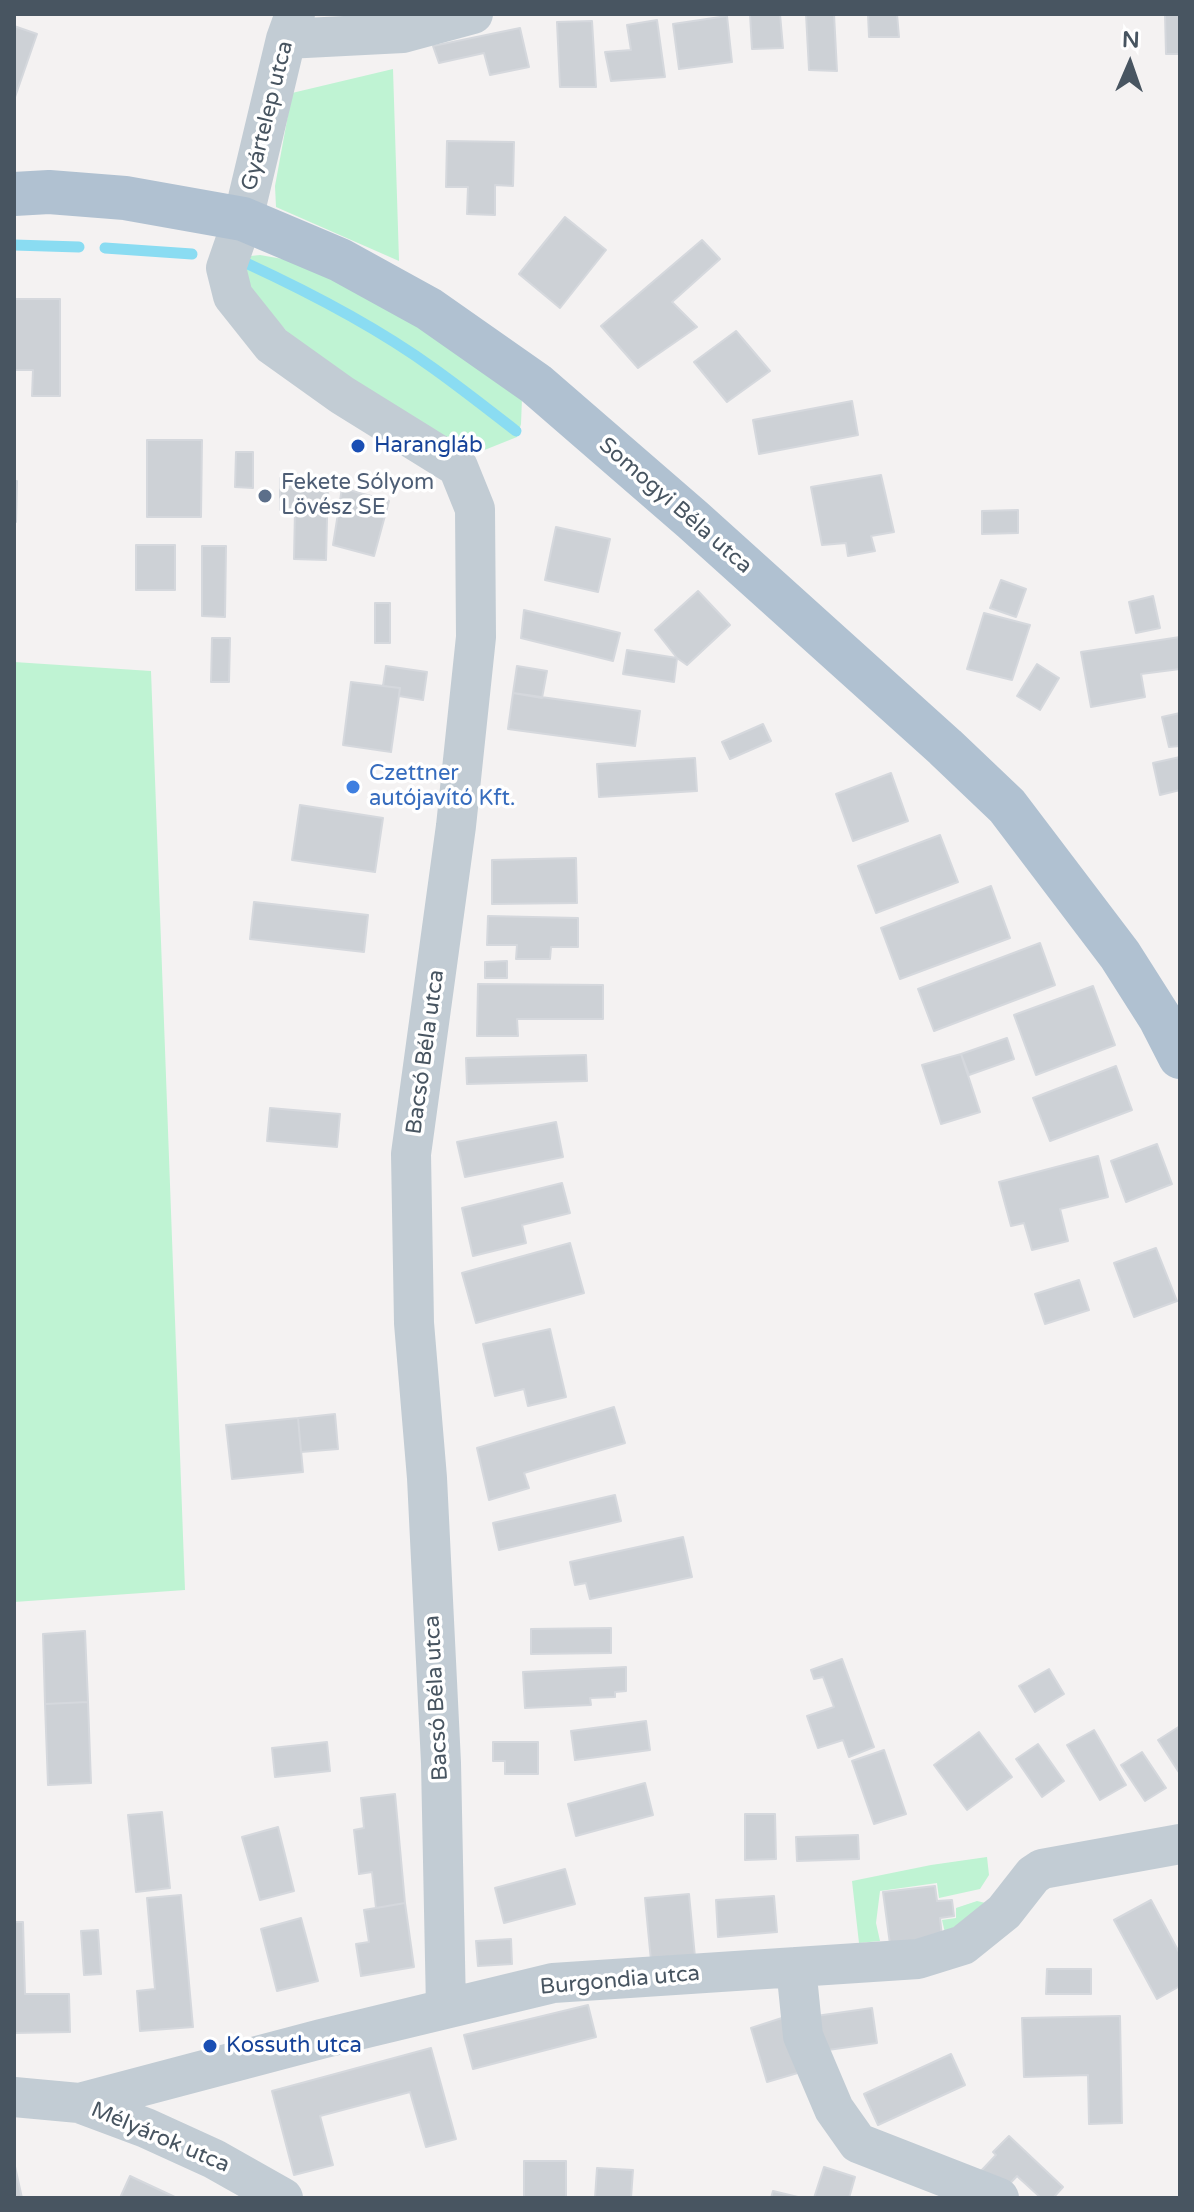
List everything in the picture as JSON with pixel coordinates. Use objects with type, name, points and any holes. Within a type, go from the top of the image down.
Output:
[{"type":"main road","name":"Somogyi Béla utca","points":[[14,194],[49,192],[125,198],[243,219],[340,260],[429,309],[536,384],[693,520],[1007,806],[1120,955],[1160,1018],[1180,1057]]},
{"type":"street","points":[[291,26],[403,33],[473,14]]},
{"type":"street","name":"Gyártelep utca","points":[[243,219],[291,26]]},
{"type":"street","name":"Bacsó Béla utca","points":[[243,219],[226,268],[233,296],[272,345],[342,395],[458,467],[475,509],[476,637],[456,826],[411,1154],[414,1323],[427,1478],[441,1763],[446,2008]]},
{"type":"street","name":"Burgondia utca","points":[[79,2103],[553,1983],[918,1959],[963,1945],[1004,1912],[1033,1875],[1042,1869],[1180,1844]]},
{"type":"street","points":[[796,1967],[803,2036],[834,2109],[858,2143],[999,2198]]},
{"type":"street","points":[[14,2097],[79,2103]]},
{"type":"street","name":"Mélyárok utca","points":[[79,2103],[146,2128],[214,2159],[283,2198]]},
{"type":"green space","points":[[393,69],[399,261],[276,207],[275,186],[292,93]]},
{"type":"green space","points":[[260,255],[300,262],[398,312],[522,398],[517,437],[472,455],[317,364],[255,297],[243,275],[241,257]]},
{"type":"green space","points":[[14,662],[151,671],[185,1590],[14,1602]]},
{"type":"green space","points":[[987,1857],[989,1875],[980,1889],[939,1898],[937,1883],[880,1891],[876,1923],[880,1941],[859,1943],[852,1881]]},
{"type":"green space","points":[[977,1901],[990,1904],[945,1933],[942,1920],[956,1918],[956,1908]]},
{"type":"building","points":[[750,14],[780,14],[783,48],[752,49]]},
{"type":"building","points":[[806,14],[834,14],[837,71],[809,70]]},
{"type":"building","points":[[868,14],[897,14],[899,37],[869,37]]},
{"type":"building","points":[[1165,14],[1180,14],[1180,54],[1166,54]]},
{"type":"building","points":[[727,16],[732,62],[679,69],[673,24]]},
{"type":"building","points":[[657,20],[665,77],[611,81],[605,52],[631,50],[627,25]]},
{"type":"building","points":[[592,21],[596,87],[560,87],[557,22]]},
{"type":"building","points":[[14,26],[37,34],[14,100]]},
{"type":"building","points":[[520,28],[529,67],[490,75],[484,53],[439,63],[433,46]]},
{"type":"building","points":[[447,141],[514,142],[513,186],[495,185],[495,215],[467,214],[468,187],[446,187]]},
{"type":"building","points":[[565,217],[606,250],[560,308],[519,274]]},
{"type":"building","points":[[702,240],[720,259],[672,302],[697,327],[638,368],[601,326]]},
{"type":"building","points":[[14,299],[60,299],[60,396],[32,396],[33,370],[14,370]]},
{"type":"building","points":[[736,331],[770,371],[727,402],[694,362]]},
{"type":"building","points":[[852,401],[858,435],[759,454],[753,420]]},
{"type":"building","points":[[147,440],[202,440],[201,517],[147,517]]},
{"type":"building","points":[[236,452],[253,452],[253,488],[235,487]]},
{"type":"building","points":[[881,475],[894,532],[871,536],[875,551],[848,556],[846,543],[822,545],[811,487]]},
{"type":"building","points":[[280,478],[328,479],[326,560],[294,559],[295,509],[280,510]]},
{"type":"building","points":[[14,481],[17,481],[16,522],[14,522]]},
{"type":"building","points":[[342,488],[389,501],[374,556],[333,545]]},
{"type":"building","points":[[1018,510],[1018,533],[982,534],[982,511]]},
{"type":"building","points":[[556,527],[610,539],[598,592],[545,580]]},
{"type":"building","points":[[136,545],[175,545],[175,590],[136,590]]},
{"type":"building","points":[[202,546],[226,546],[225,617],[202,616]]},
{"type":"building","points":[[1001,580],[1026,589],[1016,617],[990,608]]},
{"type":"building","points":[[698,591],[730,625],[687,665],[677,658],[655,630]]},
{"type":"building","points":[[1153,596],[1160,628],[1136,633],[1129,602]]},
{"type":"building","points":[[375,603],[390,603],[390,643],[375,643]]},
{"type":"building","points":[[524,610],[620,633],[613,661],[521,638]]},
{"type":"building","points":[[984,613],[1030,625],[1012,680],[967,669]]},
{"type":"building","points":[[1180,637],[1180,669],[1141,674],[1145,697],[1091,707],[1081,652]]},
{"type":"building","points":[[212,638],[230,638],[229,682],[211,682]]},
{"type":"building","points":[[627,650],[677,658],[674,682],[623,674]]},
{"type":"building","points":[[1037,664],[1059,678],[1040,710],[1017,696]]},
{"type":"building","points":[[386,666],[427,672],[423,700],[399,696],[400,688],[383,686]]},
{"type":"building","points":[[517,666],[547,671],[542,698],[513,693]]},
{"type":"building","points":[[351,682],[400,688],[391,752],[343,745]]},
{"type":"building","points":[[513,693],[640,711],[635,746],[508,729]]},
{"type":"building","points":[[1180,713],[1180,746],[1169,747],[1162,717]]},
{"type":"building","points":[[763,724],[771,741],[730,759],[722,742]]},
{"type":"building","points":[[1180,757],[1180,790],[1160,795],[1153,763]]},
{"type":"building","points":[[695,758],[697,791],[599,797],[597,764]]},
{"type":"building","points":[[891,773],[908,821],[853,841],[836,794]]},
{"type":"building","points":[[300,805],[383,818],[375,872],[292,860]]},
{"type":"building","points":[[940,835],[958,882],[876,913],[858,866]]},
{"type":"building","points":[[576,858],[577,903],[492,904],[492,860]]},
{"type":"building","points":[[991,886],[1010,938],[900,979],[881,928]]},
{"type":"building","points":[[254,902],[368,915],[364,952],[250,939]]},
{"type":"building","points":[[488,916],[578,918],[578,947],[551,947],[550,959],[516,959],[517,945],[487,945]]},
{"type":"building","points":[[1040,943],[1055,985],[934,1031],[918,989]]},
{"type":"building","points":[[507,961],[507,978],[485,978],[485,962]]},
{"type":"building","points":[[478,984],[603,985],[603,1019],[517,1019],[518,1036],[477,1036]]},
{"type":"building","points":[[1093,986],[1115,1045],[1036,1075],[1014,1015]]},
{"type":"building","points":[[1007,1038],[1014,1059],[969,1075],[961,1054]]},
{"type":"building","points":[[961,1054],[980,1112],[941,1124],[922,1065]]},
{"type":"building","points":[[586,1055],[587,1081],[467,1084],[466,1058]]},
{"type":"building","points":[[1116,1066],[1132,1110],[1050,1141],[1033,1098]]},
{"type":"building","points":[[270,1108],[340,1114],[337,1147],[267,1141]]},
{"type":"building","points":[[556,1122],[563,1157],[465,1177],[457,1142]]},
{"type":"building","points":[[1157,1144],[1172,1184],[1126,1202],[1111,1161]]},
{"type":"building","points":[[1098,1156],[1108,1197],[1060,1209],[1068,1241],[1032,1250],[1024,1223],[1011,1226],[999,1182]]},
{"type":"building","points":[[562,1183],[570,1213],[522,1225],[526,1243],[473,1256],[462,1208]]},
{"type":"building","points":[[570,1243],[584,1293],[476,1323],[462,1273]]},
{"type":"building","points":[[1156,1248],[1177,1301],[1134,1317],[1114,1263]]},
{"type":"building","points":[[1079,1280],[1089,1310],[1045,1324],[1035,1294]]},
{"type":"building","points":[[550,1329],[566,1397],[528,1406],[524,1389],[495,1396],[483,1344]]},
{"type":"building","points":[[614,1407],[625,1443],[524,1473],[529,1488],[489,1500],[477,1448]]},
{"type":"building","points":[[335,1414],[338,1449],[301,1452],[298,1418]]},
{"type":"building","points":[[298,1418],[303,1472],[232,1479],[226,1425]]},
{"type":"building","points":[[615,1495],[621,1521],[499,1550],[493,1523]]},
{"type":"building","points":[[683,1537],[692,1577],[590,1599],[586,1583],[575,1585],[570,1562]]},
{"type":"building","points":[[611,1628],[611,1653],[531,1654],[531,1629]]},
{"type":"building","points":[[85,1631],[88,1702],[45,1704],[43,1634]]},
{"type":"building","points":[[842,1659],[874,1747],[849,1757],[843,1740],[818,1748],[807,1716],[834,1707],[823,1677],[814,1679],[811,1670]]},
{"type":"building","points":[[626,1667],[626,1691],[615,1692],[615,1697],[590,1698],[591,1705],[525,1708],[523,1672]]},
{"type":"building","points":[[1049,1669],[1064,1694],[1035,1712],[1019,1686]]},
{"type":"building","points":[[88,1702],[91,1783],[48,1785],[45,1704]]},
{"type":"building","points":[[646,1721],[650,1750],[575,1760],[571,1731]]},
{"type":"building","points":[[1180,1726],[1180,1774],[1158,1740]]},
{"type":"building","points":[[1094,1730],[1126,1785],[1100,1800],[1067,1745]]},
{"type":"building","points":[[979,1732],[1012,1777],[967,1810],[934,1765]]},
{"type":"building","points":[[327,1742],[330,1771],[275,1777],[272,1748]]},
{"type":"building","points":[[493,1742],[538,1742],[538,1774],[505,1774],[505,1761],[493,1761]]},
{"type":"building","points":[[1038,1744],[1064,1781],[1042,1797],[1016,1759]]},
{"type":"building","points":[[884,1750],[906,1814],[874,1824],[852,1761]]},
{"type":"building","points":[[1142,1752],[1166,1788],[1145,1801],[1121,1765]]},
{"type":"building","points":[[645,1783],[653,1815],[576,1836],[568,1804]]},
{"type":"building","points":[[395,1794],[405,1903],[376,1908],[372,1872],[359,1874],[354,1830],[364,1828],[361,1798]]},
{"type":"building","points":[[162,1812],[170,1888],[136,1892],[128,1815]]},
{"type":"building","points":[[745,1814],[775,1814],[776,1859],[745,1860]]},
{"type":"building","points":[[278,1827],[294,1891],[260,1900],[242,1837]]},
{"type":"building","points":[[858,1835],[859,1859],[797,1861],[796,1837]]},
{"type":"building","points":[[565,1869],[575,1904],[504,1923],[495,1888]]},
{"type":"building","points":[[935,1886],[937,1901],[952,1900],[954,1916],[940,1918],[942,1937],[890,1944],[883,1892]]},
{"type":"building","points":[[689,1894],[695,1957],[651,1961],[645,1898]]},
{"type":"building","points":[[181,1895],[193,2027],[140,2031],[137,1991],[155,1989],[147,1898]]},
{"type":"building","points":[[774,1896],[777,1932],[718,1937],[716,1900]]},
{"type":"building","points":[[1151,1900],[1180,1954],[1180,1986],[1157,1999],[1114,1920]]},
{"type":"building","points":[[405,1903],[414,1967],[361,1976],[356,1944],[369,1942],[364,1910]]},
{"type":"building","points":[[301,1918],[318,1981],[277,1991],[261,1929]]},
{"type":"building","points":[[14,1922],[23,1922],[25,1994],[69,1994],[70,2032],[14,2033]]},
{"type":"building","points":[[98,1930],[101,1974],[84,1975],[81,1931]]},
{"type":"building","points":[[511,1939],[512,1964],[478,1966],[476,1941]]},
{"type":"building","points":[[1047,1969],[1091,1969],[1091,1994],[1046,1994]]},
{"type":"building","points":[[588,2005],[596,2037],[473,2069],[464,2035]]},
{"type":"building","points":[[872,2008],[877,2043],[821,2051],[816,2016]]},
{"type":"building","points":[[1120,2016],[1122,2123],[1089,2124],[1088,2075],[1024,2077],[1022,2018]]},
{"type":"building","points":[[785,2017],[801,2072],[767,2082],[751,2028]]},
{"type":"building","points":[[431,2048],[456,2139],[426,2147],[410,2092],[320,2116],[333,2165],[294,2175],[272,2091]]},
{"type":"building","points":[[951,2054],[965,2085],[878,2125],[864,2094]]},
{"type":"building","points":[[1009,2136],[1063,2187],[1053,2198],[1041,2198],[1017,2176],[1003,2191],[981,2171],[996,2155],[993,2152]]},
{"type":"building","points":[[524,2161],[566,2161],[566,2198],[524,2198]]},
{"type":"building","points":[[14,2162],[22,2198],[14,2198]]},
{"type":"building","points":[[824,2167],[855,2177],[849,2198],[814,2198]]},
{"type":"building","points":[[597,2168],[633,2170],[631,2198],[595,2198]]},
{"type":"building","points":[[130,2176],[177,2198],[120,2198]]},
{"type":"building","points":[[773,2191],[802,2198],[771,2198]]},
{"type":"waterway","points":[[14,245],[79,247]]},
{"type":"waterway","points":[[105,248],[192,254]]},
{"type":"waterway","points":[[246,263],[318,298],[388,338],[516,431]]},
{"type":"place","name":"Harangláb","points":[[358,446]]},
{"type":"place","name":"Fekete Sólyom Lövész SE","points":[[265,496]]},
{"type":"place","name":"Czettner autójavító Kft.","points":[[353,787]]},
{"type":"place","name":"Kossuth utca","points":[[210,2046]]}]
